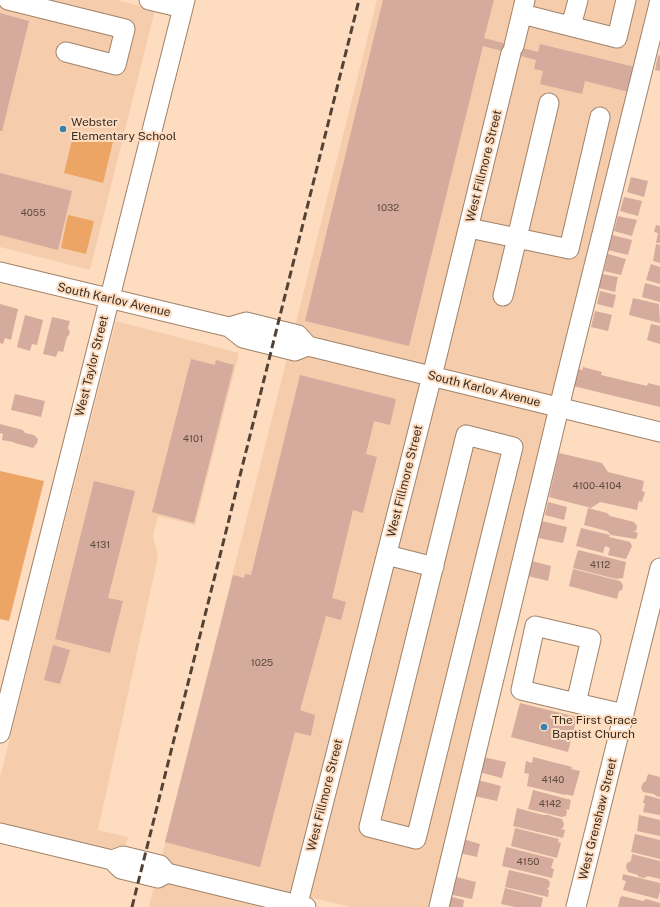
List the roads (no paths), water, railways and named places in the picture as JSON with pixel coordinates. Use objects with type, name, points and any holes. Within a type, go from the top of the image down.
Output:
[{"type":"street","points":[[8,0],[41,4],[125,29],[116,65],[66,52]]},
{"type":"street","points":[[149,0],[184,4]]},
{"type":"street","points":[[570,26],[578,0]]},
{"type":"street","points":[[523,7],[570,26],[617,38],[626,0]]},
{"type":"street","points":[[439,907],[559,407],[660,0]]},
{"type":"street","name":"West Taylor Street","points":[[0,733],[184,4]]},
{"type":"street","name":"West Fillmore Street","points":[[300,906],[523,7]]},
{"type":"street","points":[[503,296],[549,102]]},
{"type":"street","points":[[469,228],[569,249],[600,117]]},
{"type":"street","name":"South Karlov Avenue","points":[[0,272],[229,327],[242,338],[295,351],[308,346],[660,432]]},
{"type":"street","points":[[466,435],[513,447],[416,839],[369,827],[434,567],[466,435]]},
{"type":"street","points":[[386,555],[434,567]]},
{"type":"street","name":"West Grenshaw Street","points":[[576,907],[660,568]]},
{"type":"street","points":[[576,703],[591,639],[535,626],[521,690],[576,703],[624,714]]},
{"type":"street","points":[[0,833],[112,860],[121,869],[136,873],[158,878],[167,873],[300,906]]},
{"type":"railway","points":[[132,907],[359,0]]},
{"type":"place","name":"Webster Elementary School","points":[[63,129]]},
{"type":"place","name":"The First Grace Baptist Church","points":[[544,727]]}]
